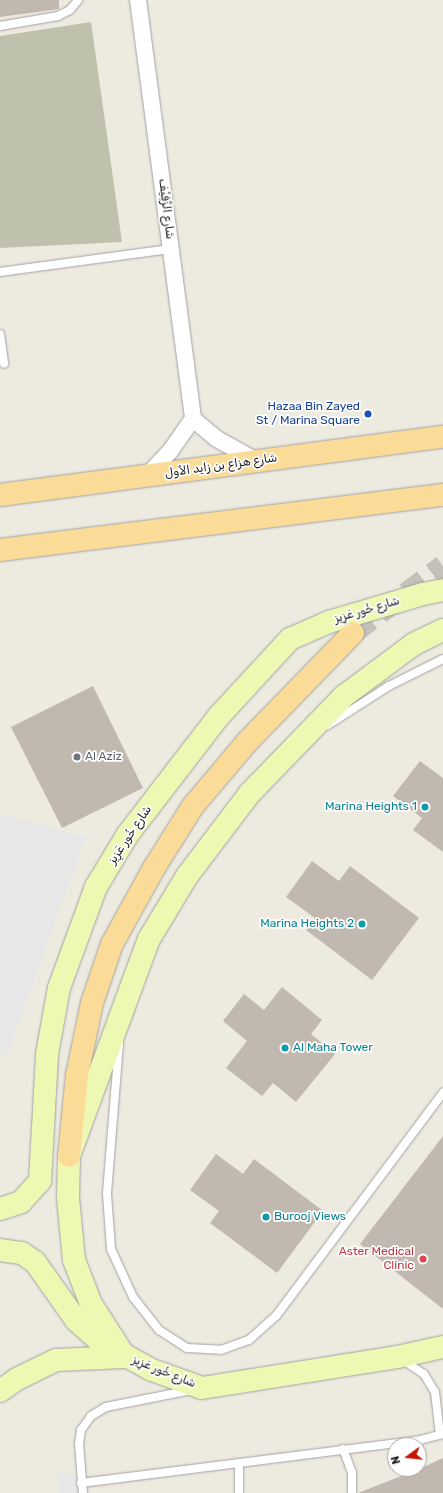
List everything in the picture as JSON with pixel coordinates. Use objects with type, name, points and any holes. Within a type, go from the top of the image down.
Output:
[{"type":"main road","name":"شارع هزاع بن زايد الأول","points":[[0,496],[145,478],[257,461],[443,438]]},
{"type":"main road","points":[[0,550],[443,495]]},
{"type":"main road","points":[[70,1156],[77,1075],[92,1003],[112,944],[154,868],[193,806],[247,742],[353,633]]},
{"type":"street","name":"شارع الزَّفِيْف","points":[[138,0],[193,419]]},
{"type":"street","points":[[145,478],[171,450],[193,419],[217,439],[257,461]]},
{"type":"street","name":"شارع خُور عَزِيز","points":[[0,1209],[21,1202],[40,1181],[47,1054],[59,988],[96,886],[128,834],[218,716],[290,639],[329,622],[423,594],[443,590]]},
{"type":"street","points":[[125,1357],[91,1304],[74,1260],[68,1198],[70,1156],[149,939],[187,876],[250,793],[344,696],[414,644],[443,630]]},
{"type":"street","points":[[0,1250],[22,1253]]},
{"type":"street","points":[[0,1256],[22,1253]]},
{"type":"street","name":"شارع خُور عَزِيز","points":[[22,1253],[35,1262],[87,1331],[125,1357],[152,1370],[202,1388],[396,1358],[443,1347]]},
{"type":"street","points":[[0,1391],[17,1379],[56,1360],[125,1357]]},
{"type":"lane","points":[[0,26],[58,16],[70,10],[78,0]]},
{"type":"lane","points":[[0,272],[171,249]]},
{"type":"lane","points":[[0,334],[4,364]]},
{"type":"lane","points":[[294,747],[389,686],[443,659]]},
{"type":"lane","points":[[122,1011],[107,1194],[111,1249],[133,1297],[159,1330],[187,1348],[221,1350],[242,1343],[249,1340],[276,1316],[443,1093]]},
{"type":"lane","points":[[82,1483],[420,1440],[441,1434],[441,1402],[424,1374],[396,1358]]},
{"type":"lane","points":[[83,1493],[79,1457],[81,1430],[94,1413],[114,1405],[202,1388]]},
{"type":"lane","points":[[343,1449],[352,1472],[352,1493]]},
{"type":"lane","points":[[239,1464],[239,1493]]},
{"type":"shaded area","points":[[91,22],[122,242],[0,248],[0,36]]},
{"type":"shaded area","points":[[0,814],[86,837],[7,1054],[0,1055]]},
{"type":"shaded area","points":[[75,1473],[78,1493],[60,1493],[58,1475]]},
{"type":"building","points":[[0,0],[59,0],[59,9],[0,17]]},
{"type":"building","name":"Al Aziz","points":[[93,686],[143,788],[62,828],[11,727]]},
{"type":"building","name":"Marina Heights 1","points":[[420,761],[443,778],[443,852],[413,830],[422,818],[393,796]]},
{"type":"building","name":"Marina Heights 2","points":[[312,861],[339,881],[350,866],[419,918],[372,980],[306,930],[315,918],[286,897]]},
{"type":"building","name":"Al Maha Tower","points":[[282,987],[322,1020],[311,1034],[335,1054],[296,1102],[273,1083],[262,1096],[226,1068],[247,1041],[223,1021],[244,994],[264,1010]]},
{"type":"building","points":[[443,1136],[443,1309],[360,1244]]},
{"type":"building","name":"Burooj Views","points":[[216,1154],[243,1174],[254,1159],[323,1211],[277,1273],[210,1223],[219,1211],[190,1190]]},
{"type":"building","points":[[443,1458],[443,1493],[358,1493],[399,1477],[427,1477],[427,1465]]},
{"type":"tunnel","points":[[353,633],[443,566]]},
{"type":"place","name":"Hazaa Bin Zayed St / Marina Square","points":[[368,414]]},
{"type":"place","name":"Al Aziz","points":[[77,757]]},
{"type":"place","name":"Marina Heights 1","points":[[425,807]]},
{"type":"place","name":"Marina Heights 2","points":[[362,924]]},
{"type":"place","name":"Al Maha Tower","points":[[285,1048]]},
{"type":"place","name":"Burooj Views","points":[[266,1217]]},
{"type":"place","name":"Aster Medical Clinic","points":[[423,1259]]}]
